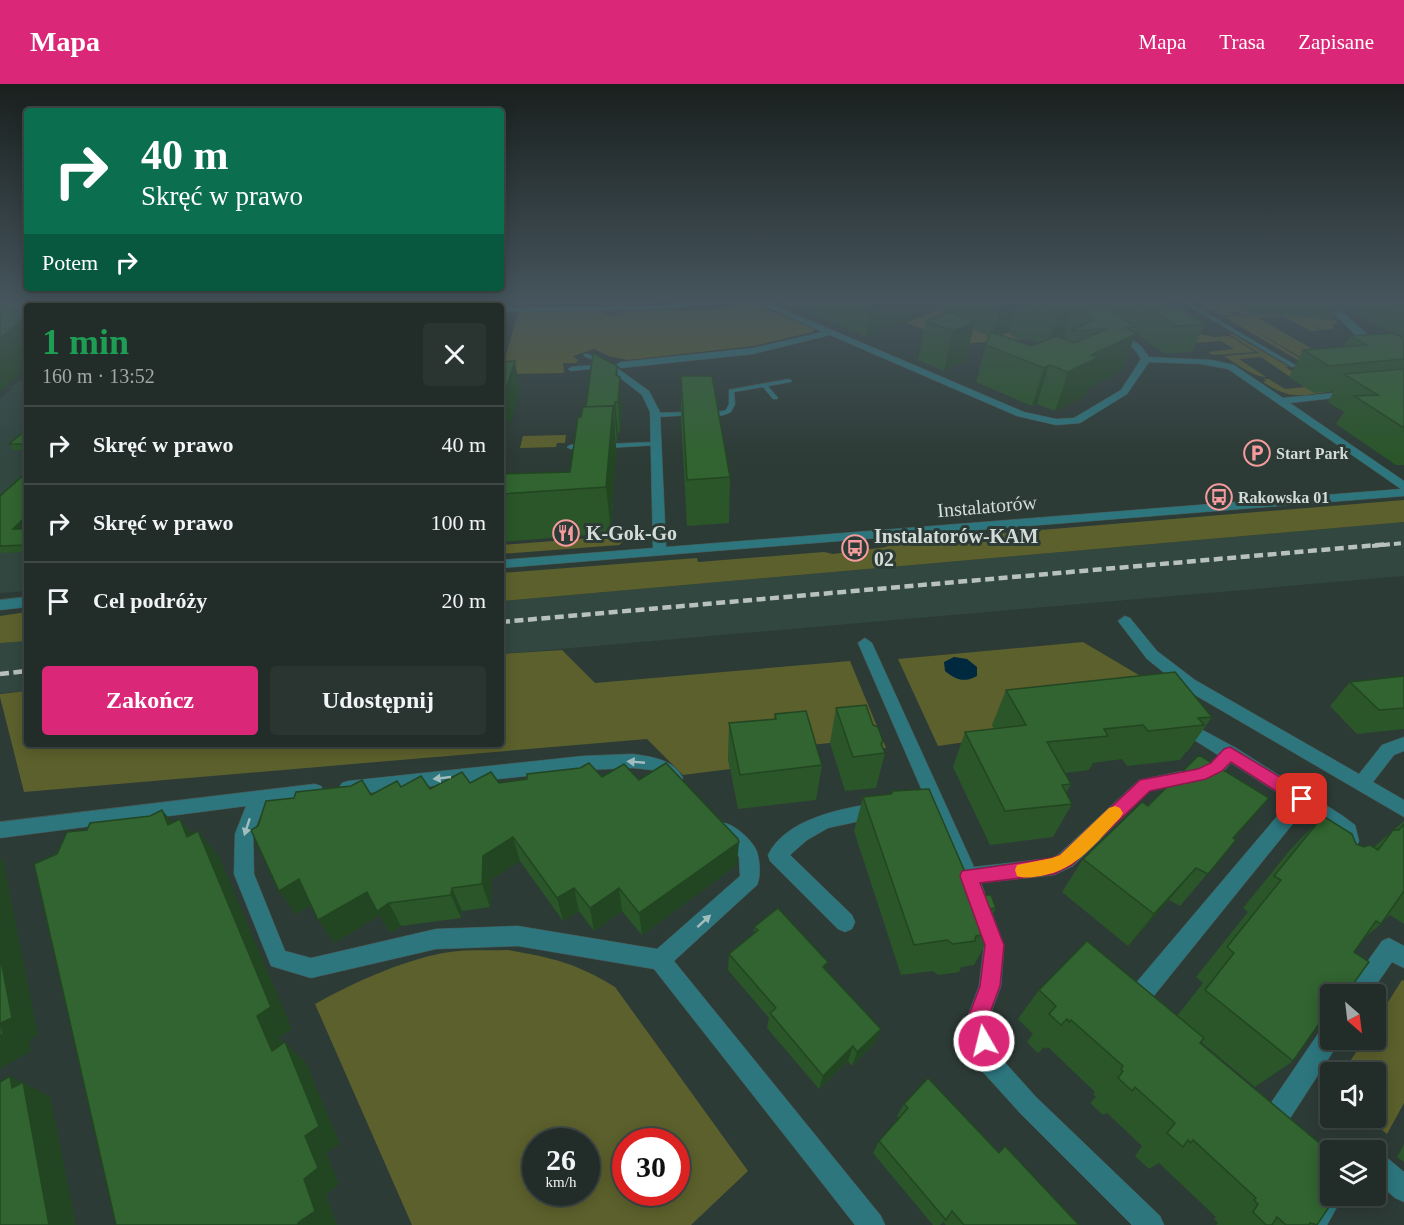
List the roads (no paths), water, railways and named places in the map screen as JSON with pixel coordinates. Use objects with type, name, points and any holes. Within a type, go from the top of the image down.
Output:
[{"type":"street","points":[[619,368],[739,353]]},
{"type":"street","points":[[879,353],[1021,414],[1056,422],[1076,421],[1117,397],[1124,392],[1146,360]]},
{"type":"street","points":[[1141,353],[1146,360]]},
{"type":"street","points":[[1379,353],[1404,370]]},
{"type":"street","points":[[1146,360],[1225,365],[1282,401],[1404,486]]},
{"type":"street","points":[[599,365],[613,362],[646,393],[652,402],[656,415],[660,551]]},
{"type":"street","points":[[1282,401],[1362,392]]},
{"type":"street","name":"Instalatorów","points":[[504,564],[1404,492]]},
{"type":"street","points":[[0,605],[24,602]]},
{"type":"street","points":[[1125,621],[1152,655],[1189,684],[1404,808]]},
{"type":"street","points":[[865,643],[969,876],[994,945],[990,986],[978,1018],[990,1063],[1028,1105],[1151,1225]]},
{"type":"street","points":[[1186,727],[1337,821],[1348,831],[1350,841],[1336,860]]},
{"type":"street","points":[[1362,784],[1388,750],[1404,744]]},
{"type":"street","points":[[969,876],[1054,866],[1066,860],[1145,785],[1200,774],[1217,767],[1230,753]]},
{"type":"street","points":[[0,830],[259,797],[583,763],[633,761],[656,764],[668,771],[684,788]]},
{"type":"street","points":[[259,797],[244,834],[244,874],[278,959],[310,968],[436,939],[518,936],[660,960],[872,1225]]},
{"type":"street","points":[[1148,1021],[1131,1006],[1302,799]]},
{"type":"street","points":[[915,807],[937,804]]},
{"type":"street","points":[[845,922],[777,855],[799,834],[822,821],[840,815],[894,809]]},
{"type":"street","points":[[660,960],[750,879],[748,854],[708,813]]},
{"type":"street","points":[[1365,984],[1389,948],[1404,958]]},
{"type":"street","points":[[1252,1113],[1269,1128],[1321,1050]]},
{"type":"street","points":[[1386,1174],[1404,1189]]},
{"type":"street","points":[[1312,1225],[1323,1206]]},
{"type":"lane","points":[[1272,353],[1294,366]]},
{"type":"lane","points":[[586,355],[599,365]]},
{"type":"lane","points":[[571,369],[599,365]]},
{"type":"lane","points":[[656,415],[725,414],[733,405],[731,391],[789,381]]},
{"type":"lane","points":[[764,385],[775,398]]},
{"type":"lane","points":[[602,446],[657,444]]},
{"type":"lane","points":[[570,447],[591,446]]},
{"type":"water","points":[[954,657],[967,659],[977,667],[977,676],[960,680],[945,671],[944,662]]},
{"type":"railway","points":[[1372,546],[1404,543]]},
{"type":"railway","points":[[504,622],[1389,544]]},
{"type":"railway","points":[[0,674],[24,671]]},
{"type":"place","name":"Start Park","points":[[1257,453]]},
{"type":"place","name":"Rakowska 01","points":[[1219,497]]},
{"type":"place","name":"K-Gok-Go","points":[[566,533]]},
{"type":"place","name":"Instalatorów-KAM 02","points":[[855,548]]}]
